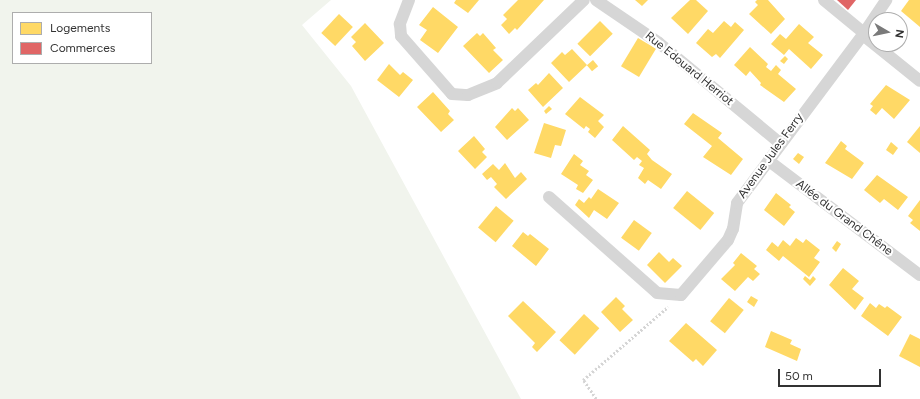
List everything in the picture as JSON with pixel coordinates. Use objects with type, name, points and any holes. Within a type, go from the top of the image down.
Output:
[{"type":"street","points":[[410,0],[400,24],[401,36],[452,94],[468,95],[497,83],[584,0]]},
{"type":"street","name":"Rue Edouard Herriot","points":[[596,0],[659,43],[780,143]]},
{"type":"street","points":[[824,0],[920,81]]},
{"type":"street","name":"Avenue Jules Ferry","points":[[681,295],[728,240],[733,229],[737,203],[769,161],[780,143],[864,34],[886,0]]},
{"type":"street","name":"Allée du Grand Chêne","points":[[769,161],[920,275]]},
{"type":"street","points":[[549,197],[657,293],[681,295]]},
{"type":"path","points":[[596,399],[583,380],[681,295]]},
{"type":"shaded area","points":[[0,0],[331,0],[302,25],[351,86],[521,399],[0,399]]},
{"type":"building: Logements","points":[[456,0],[479,0],[468,13],[454,3]]},
{"type":"building: Logements","points":[[518,0],[544,0],[517,30],[515,28],[509,34],[501,25],[507,19],[503,15]]},
{"type":"building: Logements","points":[[635,0],[648,0],[642,6]]},
{"type":"building: Logements","points":[[690,0],[696,0],[708,11],[688,34],[671,18]]},
{"type":"building: Logements","points":[[757,0],[768,0],[785,19],[771,34],[749,14],[758,5],[755,2]]},
{"type":"building: Logements","points":[[909,0],[920,0],[920,27],[908,17],[908,12],[901,11]]},
{"type":"building: Logements","points":[[433,7],[458,27],[438,53],[420,40],[427,30],[419,25]]},
{"type":"building: Logements","points":[[339,14],[353,27],[335,46],[321,33]]},
{"type":"building: Logements","points":[[600,21],[613,34],[590,56],[577,44]]},
{"type":"building: Logements","points":[[724,21],[731,27],[735,22],[744,30],[720,58],[716,54],[712,57],[696,43],[708,29],[713,33]]},
{"type":"building: Logements","points":[[365,23],[384,43],[365,61],[352,46],[356,42],[351,37]]},
{"type":"building: Logements","points":[[799,24],[814,37],[808,43],[823,55],[811,69],[789,49],[784,55],[771,44],[780,34],[786,39]]},
{"type":"building: Logements","points":[[477,33],[480,36],[483,33],[496,48],[493,50],[503,60],[489,73],[463,46]]},
{"type":"building: Logements","points":[[638,38],[656,49],[639,77],[621,66]]},
{"type":"building: Logements","points":[[750,47],[768,64],[766,67],[771,71],[776,65],[781,70],[778,74],[796,89],[784,102],[760,85],[761,83],[750,71],[746,76],[734,65]]},
{"type":"building: Logements","points":[[572,49],[587,65],[569,82],[551,63],[562,52],[565,55]]},
{"type":"building: Logements","points":[[785,56],[788,59],[784,64],[780,61]]},
{"type":"building: Logements","points":[[593,60],[598,66],[592,71],[587,65]]},
{"type":"building: Logements","points":[[389,64],[400,75],[403,72],[413,80],[399,97],[377,80]]},
{"type":"building: Logements","points":[[549,73],[563,88],[543,107],[528,90],[536,83],[538,85]]},
{"type":"building: Logements","points":[[886,85],[910,100],[894,119],[882,108],[876,115],[870,110],[873,106],[870,104]]},
{"type":"building: Logements","points":[[433,92],[450,111],[448,114],[454,120],[441,132],[417,107]]},
{"type":"building: Logements","points":[[580,97],[604,115],[598,121],[604,127],[595,138],[588,132],[590,129],[586,126],[584,129],[565,114]]},
{"type":"building: Logements","points":[[549,106],[552,109],[546,114],[544,111]]},
{"type":"building: Logements","points":[[512,108],[515,111],[518,108],[529,120],[507,140],[495,127]]},
{"type":"building: Logements","points":[[693,113],[722,133],[718,138],[743,159],[731,175],[703,157],[712,146],[684,124]]},
{"type":"building: Logements","points":[[544,123],[566,130],[561,146],[555,145],[551,158],[534,153]]},
{"type":"building: Logements","points":[[623,126],[650,150],[647,154],[652,160],[672,174],[661,189],[648,180],[645,184],[638,178],[644,168],[639,165],[642,161],[637,157],[634,160],[612,140]]},
{"type":"building: Logements","points":[[920,126],[920,153],[907,142]]},
{"type":"building: Logements","points":[[474,136],[485,149],[482,152],[487,157],[475,169],[458,151]]},
{"type":"building: Logements","points":[[841,141],[847,146],[845,149],[864,163],[852,179],[825,163]]},
{"type":"building: Logements","points":[[891,142],[898,148],[893,155],[886,150]]},
{"type":"building: Logements","points":[[798,153],[804,157],[799,164],[793,159]]},
{"type":"building: Logements","points":[[574,154],[583,161],[580,165],[589,171],[586,175],[593,180],[583,193],[576,189],[578,185],[561,174]]},
{"type":"building: Logements","points":[[505,163],[515,178],[521,172],[527,179],[506,199],[494,187],[497,184],[491,177],[487,180],[482,174],[493,164],[499,170]]},
{"type":"building: Logements","points":[[877,175],[908,197],[898,210],[884,199],[880,203],[864,190]]},
{"type":"building: Logements","points":[[598,189],[619,203],[607,219],[594,210],[589,218],[575,205],[579,199],[584,203],[589,197],[591,199]]},
{"type":"building: Logements","points":[[687,191],[714,213],[700,230],[673,208]]},
{"type":"building: Logements","points":[[776,193],[791,205],[789,207],[795,212],[784,226],[764,210]]},
{"type":"building: Logements","points":[[920,200],[920,231],[910,223],[913,220],[908,216]]},
{"type":"building: Logements","points":[[496,206],[514,221],[496,242],[478,227]]},
{"type":"building: Logements","points":[[634,220],[652,233],[639,251],[621,238]]},
{"type":"building: Logements","points":[[523,232],[528,236],[530,234],[549,249],[536,266],[512,246]]},
{"type":"building: Logements","points":[[796,238],[803,243],[806,239],[820,250],[814,258],[820,262],[809,277],[783,256],[779,261],[766,250],[772,242],[778,247],[783,240],[790,246]]},
{"type":"building: Logements","points":[[837,241],[841,244],[836,252],[832,248]]},
{"type":"building: Logements","points":[[659,252],[669,262],[673,258],[682,266],[665,283],[647,265]]},
{"type":"building: Logements","points":[[741,253],[757,266],[754,269],[760,274],[753,281],[748,277],[735,291],[721,279],[735,265],[733,263]]},
{"type":"building: Logements","points":[[843,268],[859,281],[852,289],[864,298],[855,310],[829,285]]},
{"type":"building: Logements","points":[[805,276],[810,280],[813,276],[816,279],[810,286],[803,279]]},
{"type":"building: Logements","points":[[751,296],[758,300],[754,307],[747,302]]},
{"type":"building: Logements","points":[[616,297],[625,306],[622,309],[633,320],[620,332],[601,312]]},
{"type":"building: Logements","points":[[729,298],[744,310],[725,333],[710,321]]},
{"type":"building: Logements","points":[[523,301],[556,332],[537,352],[532,347],[535,343],[508,316]]},
{"type":"building: Logements","points":[[870,303],[876,308],[879,304],[885,308],[887,306],[902,317],[888,336],[861,316]]},
{"type":"building: Logements","points":[[584,314],[599,328],[575,355],[559,340]]},
{"type":"building: Logements","points":[[686,323],[717,350],[703,366],[696,359],[693,362],[669,341]]},
{"type":"building: Logements","points":[[771,331],[792,340],[790,344],[801,349],[797,361],[765,347]]},
{"type":"building: Logements","points":[[910,334],[920,339],[920,367],[899,356]]},
{"type":"building: Commerces","points":[[837,0],[856,0],[848,10]]}]
